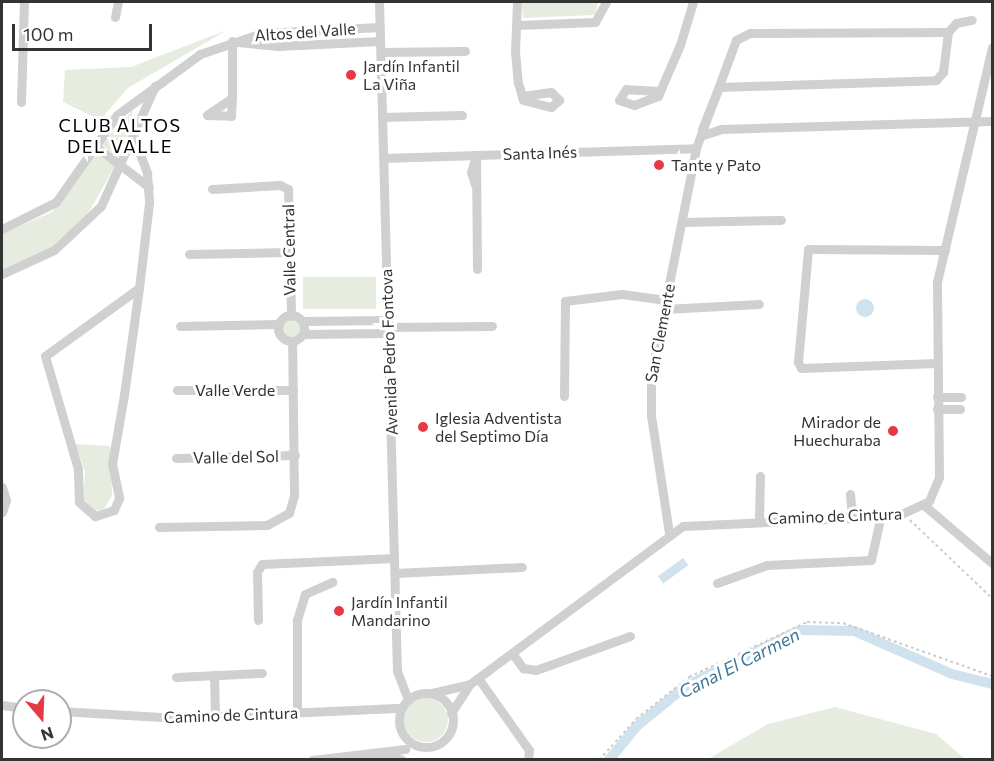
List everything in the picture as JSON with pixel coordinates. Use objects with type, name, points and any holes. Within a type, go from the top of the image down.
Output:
[{"type":"street","points":[[21,102],[24,2]]},
{"type":"street","points":[[116,17],[118,2]]},
{"type":"street","name":"Avenida Pedro Fontova","points":[[379,2],[398,677],[408,700]]},
{"type":"street","points":[[517,2],[516,25],[522,96]]},
{"type":"street","points":[[516,25],[595,22],[606,2]]},
{"type":"street","points":[[660,91],[693,2]]},
{"type":"street","points":[[719,87],[933,81],[943,72],[948,32],[956,23],[972,20]]},
{"type":"street","name":"Altos del Valle","points":[[2,229],[56,201],[93,145],[117,115],[158,80],[232,41],[272,31],[380,27]]},
{"type":"street","points":[[360,28],[360,41]]},
{"type":"street","name":"San Clemente","points":[[669,533],[650,398],[665,305],[696,148],[703,135],[705,112],[719,87],[736,40],[746,34],[948,32]]},
{"type":"street","points":[[232,41],[232,98]]},
{"type":"street","name":"Altos del Valle","points":[[232,41],[278,46],[380,41]]},
{"type":"street","points":[[381,52],[465,51]]},
{"type":"street","name":"Camino de Cintura","points":[[451,713],[474,681],[669,533],[692,523],[905,515],[925,506],[939,482],[936,363],[937,282],[992,52]]},
{"type":"street","points":[[2,274],[45,255],[85,224],[123,165],[158,80]]},
{"type":"street","points":[[382,117],[462,115]]},
{"type":"street","points":[[703,135],[721,129],[993,121]]},
{"type":"street","points":[[133,136],[149,188],[139,288],[112,464],[118,498],[114,510],[95,516],[79,502],[78,470],[44,360],[52,346],[125,300],[139,288]]},
{"type":"street","points":[[93,145],[123,165],[149,188]]},
{"type":"street","name":"Santa Inés","points":[[384,158],[696,148]]},
{"type":"street","points":[[476,155],[471,172],[476,187],[477,269]]},
{"type":"street","name":"Valle Central","points":[[212,189],[286,187],[291,316]]},
{"type":"street","points":[[682,222],[781,220]]},
{"type":"street","points":[[936,363],[801,368],[798,362],[808,249],[945,250]]},
{"type":"street","points":[[189,254],[290,252]]},
{"type":"street","points":[[564,396],[565,301],[622,294],[665,305],[759,304]]},
{"type":"street","points":[[125,300],[136,307]]},
{"type":"street","points":[[180,326],[279,324],[291,316],[302,321],[388,327],[492,327]]},
{"type":"street","points":[[302,321],[303,334]]},
{"type":"street","points":[[279,324],[282,338],[292,341],[303,334],[388,327]]},
{"type":"street","points":[[159,527],[267,525],[286,517],[294,500],[292,341]]},
{"type":"street","name":"Valle Verde","points":[[177,390],[293,390]]},
{"type":"street","points":[[937,397],[961,397]]},
{"type":"street","points":[[937,410],[960,409]]},
{"type":"street","name":"Valle del Sol","points":[[176,458],[295,455]]},
{"type":"street","points":[[759,519],[760,476]]},
{"type":"street","points":[[2,487],[6,500],[2,512]]},
{"type":"street","points":[[850,494],[852,516]]},
{"type":"street","points":[[925,506],[993,563]]},
{"type":"street","points":[[717,583],[767,565],[871,560],[876,556],[881,515]]},
{"type":"street","points":[[258,620],[257,572],[262,564],[394,558]]},
{"type":"street","points":[[394,573],[522,567]]},
{"type":"street","points":[[297,712],[297,620],[305,594],[332,582]]},
{"type":"street","points":[[512,652],[523,668],[537,670],[630,636]]},
{"type":"street","points":[[176,676],[262,673]]},
{"type":"street","points":[[214,675],[215,717]]},
{"type":"street","points":[[474,681],[529,750],[528,759]]},
{"type":"street","name":"Camino de Cintura","points":[[429,693],[474,681]]},
{"type":"street","points":[[370,756],[408,745],[425,746],[440,742],[449,732],[451,713],[445,702],[429,693],[408,700],[402,708],[400,729],[408,745]]},
{"type":"street","name":"Camino de Cintura","points":[[72,711],[215,717],[402,708]]},
{"type":"street","points":[[312,759],[370,756],[401,759],[408,745]]},
{"type":"path","points":[[905,515],[993,598]]},
{"type":"path","points":[[599,759],[636,718],[689,676],[807,622],[843,623],[881,634],[993,676]]},
{"type":"shaded area","points":[[522,2],[598,2],[595,15],[523,18]]},
{"type":"shaded area","points":[[227,30],[128,88],[100,120],[63,102],[65,70],[131,67]]},
{"type":"shaded area","points":[[133,110],[124,153],[118,157],[101,144]]},
{"type":"shaded area","points":[[101,156],[116,164],[89,212],[49,249],[2,270],[2,234],[52,212],[93,157]]},
{"type":"shaded area","points":[[303,277],[376,277],[376,309],[303,309]]},
{"type":"shaded area","points":[[291,319],[297,322],[300,328],[297,334],[291,337],[285,334],[282,328],[285,322]]},
{"type":"shaded area","points":[[75,444],[110,446],[112,496],[104,509],[95,511],[83,499],[85,471]]},
{"type":"shaded area","points":[[426,698],[435,699],[442,704],[447,711],[447,729],[442,736],[435,741],[426,742],[417,741],[410,736],[405,729],[404,720],[405,711],[410,704],[417,699]]},
{"type":"shaded area","points":[[835,707],[936,734],[965,759],[708,759],[768,724]]},
{"type":"water","points":[[861,299],[869,299],[874,304],[872,315],[861,317],[856,312],[856,304]]},
{"type":"water","points":[[683,558],[688,565],[663,584],[658,576]]},
{"type":"waterway","name":"Canal El Carmen","points":[[609,760],[637,726],[686,686],[800,630],[854,631],[952,674],[992,684]]},
{"type":"place","name":"Jardín Infantil La Viña","points":[[351,75]]},
{"type":"place","name":"Tante y Pato","points":[[659,165]]},
{"type":"place","name":"Iglesia Adventista del Septimo Día","points":[[423,427]]},
{"type":"place","name":"Mirador de Huechuraba","points":[[893,431]]},
{"type":"place","name":"Jardín Infantil Mandarino","points":[[339,611]]},
{"type":"district","name":"CLUB ALTOS DEL VALLE","points":[[120,136]]}]
